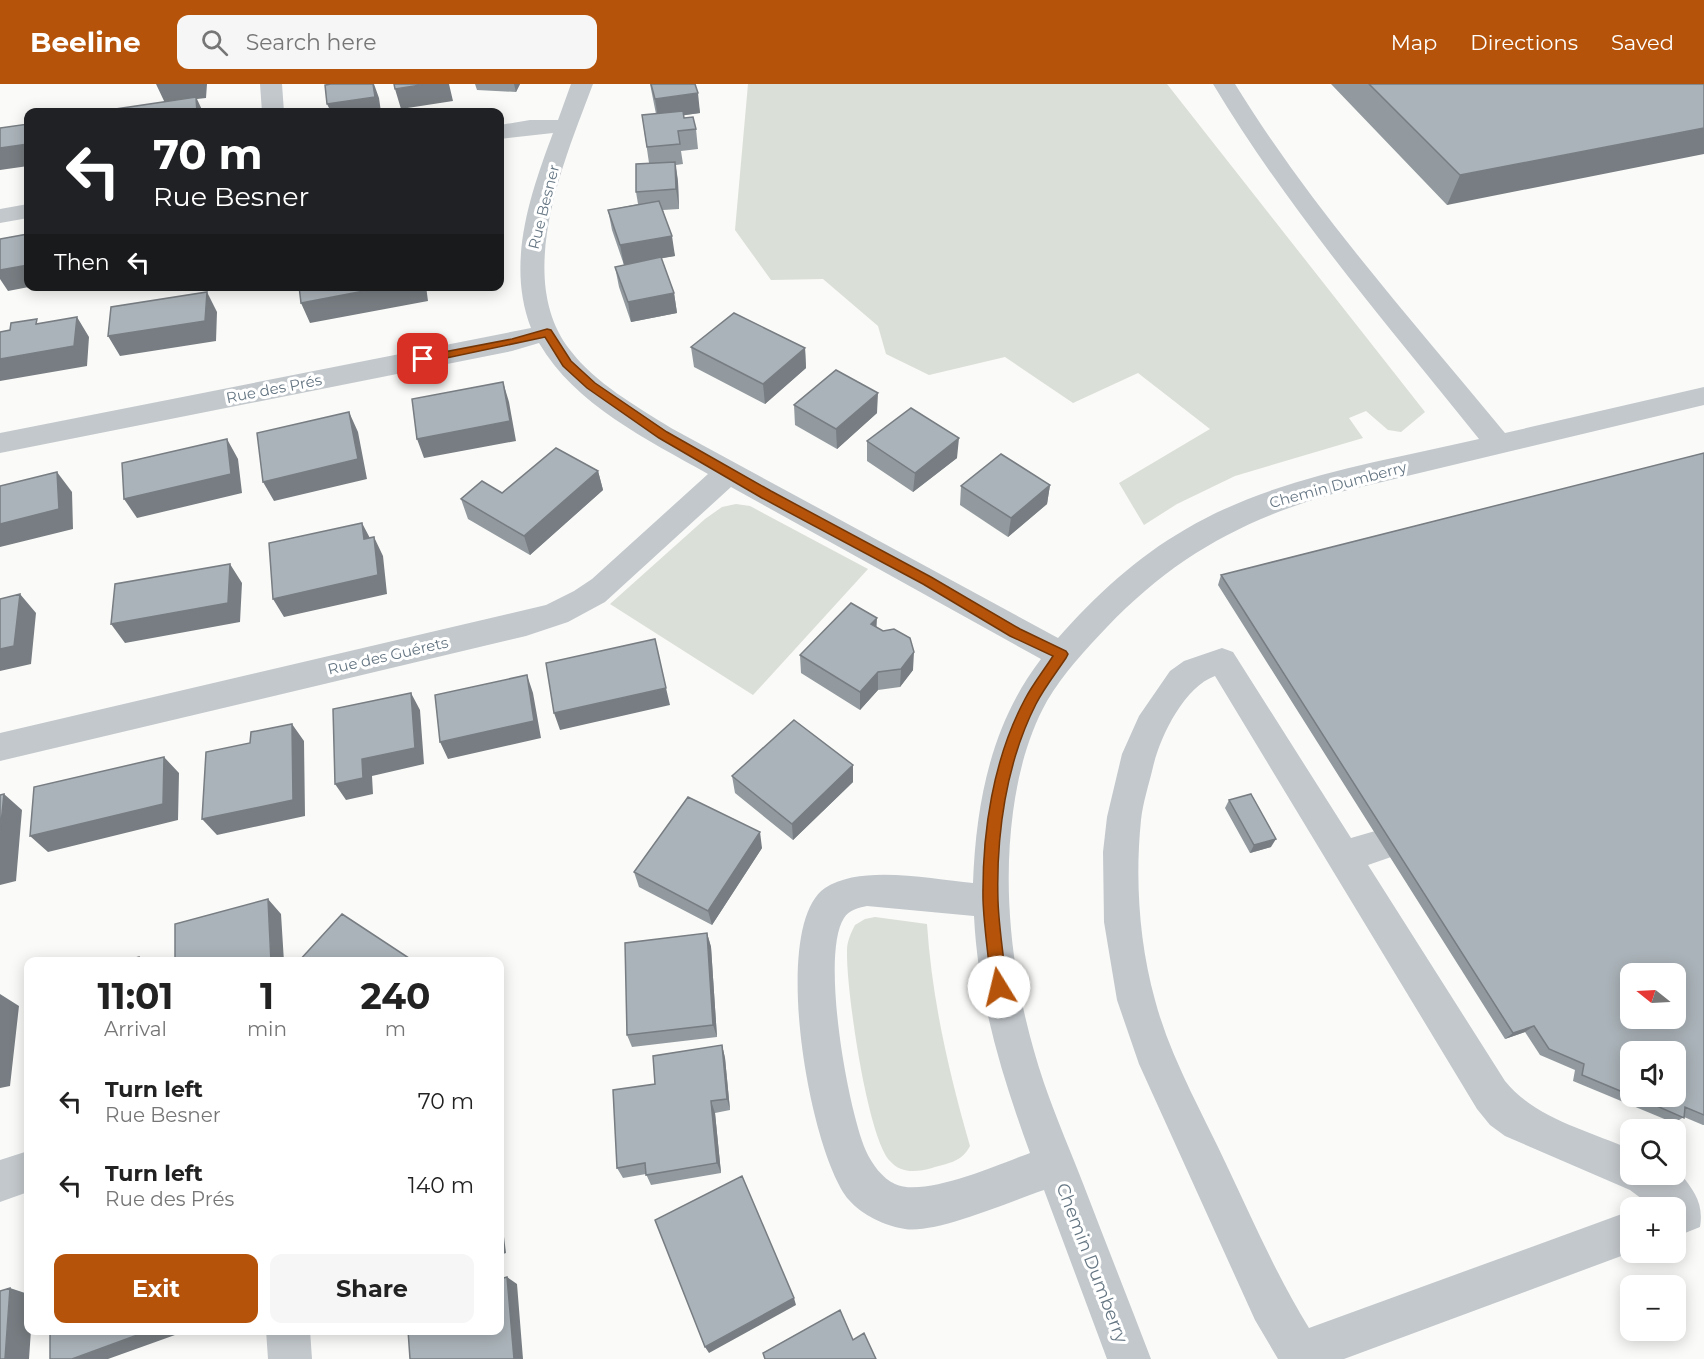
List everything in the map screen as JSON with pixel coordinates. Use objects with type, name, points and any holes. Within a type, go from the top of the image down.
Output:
[{"type":"street","points":[[271,84],[273,108]]},
{"type":"street","name":"Rue Besner","points":[[582,84],[567,126],[532,246],[533,291],[547,333],[567,363],[606,398],[670,439],[927,581],[1015,633],[1061,654]]},
{"type":"street","points":[[1224,84],[1252,130],[1333,239],[1498,444]]},
{"type":"street","points":[[504,131],[530,127],[567,126]]},
{"type":"street","points":[[0,216],[24,212]]},
{"type":"street","name":"Rue des Prés","points":[[0,443],[512,342],[547,333]]},
{"type":"street","name":"Chemin Dumberry","points":[[1129,1359],[1054,1166],[1011,1044],[996,968],[991,901],[992,840],[1003,777],[1031,701],[1061,654],[1131,584],[1166,555],[1212,528],[1260,507],[1328,485],[1704,396]]},
{"type":"street","name":"Rue des Guérets","points":[[0,747],[562,614],[603,587],[728,473]]},
{"type":"street","points":[[1620,1165],[1519,1122],[1504,1111],[1491,1095],[1222,661],[1188,674],[1171,693],[1151,726],[1130,784],[1124,817],[1121,864],[1122,922],[1128,962],[1136,1000],[1159,1064],[1270,1305],[1302,1356],[1620,1236]]},
{"type":"street","points":[[1342,856],[1382,845]]},
{"type":"street","name":"Chemin Dumberry","points":[[991,901],[867,890],[853,892],[840,898],[825,914],[818,940],[816,961],[819,1022],[839,1135],[851,1168],[863,1185],[875,1196],[892,1206],[908,1209],[920,1210],[933,1207],[1054,1166]]},
{"type":"street","points":[[0,1180],[24,1173]]},
{"type":"street","points":[[1660,1185],[1688,1211]]},
{"type":"street","points":[[288,1335],[290,1359]]},
{"type":"shaded area","points":[[748,84],[1167,84],[1425,412],[1401,432],[1388,430],[1366,411],[1349,418],[1363,438],[1235,476],[1177,504],[1144,525],[1119,483],[1210,429],[1138,373],[1073,403],[1005,357],[929,375],[886,354],[878,326],[823,279],[771,280],[735,230]]},
{"type":"shaded area","points":[[736,504],[750,506],[868,569],[753,695],[610,604],[705,519],[722,507]]},
{"type":"shaded area","points":[[875,917],[927,924],[942,1036],[970,1146],[959,1159],[915,1171],[904,1170],[894,1165],[882,1146],[873,1123],[854,1027],[847,947],[855,925],[865,919]]},
{"type":"building","points":[[373,84],[375,97],[327,104],[325,85]]},
{"type":"building","points":[[394,84],[427,84],[395,89]]},
{"type":"building","points":[[651,84],[695,84],[698,93],[655,99]]},
{"type":"building","points":[[1369,84],[1704,84],[1704,128],[1460,175]]},
{"type":"building","points":[[196,97],[197,108],[123,108]]},
{"type":"building","points":[[683,111],[684,118],[693,117],[696,129],[678,131],[680,144],[647,147],[642,115]]},
{"type":"building","points":[[24,125],[24,145],[0,148],[0,128]]},
{"type":"building","points":[[675,162],[676,189],[636,192],[636,164]]},
{"type":"building","points":[[659,201],[672,236],[620,245],[608,210]]},
{"type":"building","points":[[24,235],[24,266],[0,270],[0,239]]},
{"type":"building","points":[[661,257],[674,293],[628,302],[615,267]]},
{"type":"building","points":[[300,291],[364,291],[301,303]]},
{"type":"building","points":[[207,292],[205,321],[108,336],[111,307]]},
{"type":"building","points":[[734,313],[805,348],[763,384],[691,347]]},
{"type":"building","points":[[77,317],[74,346],[0,359],[0,332],[10,330],[11,323],[37,319],[36,324]]},
{"type":"building","points":[[836,370],[878,393],[836,429],[794,405]]},
{"type":"building","points":[[503,382],[510,421],[417,439],[412,399]]},
{"type":"building","points":[[911,408],[959,438],[915,473],[867,441]]},
{"type":"building","points":[[349,412],[358,459],[263,482],[257,433]]},
{"type":"building","points":[[227,439],[231,474],[124,499],[122,463]]},
{"type":"building","points":[[556,448],[598,471],[524,536],[461,499],[482,481],[502,493]]},
{"type":"building","points":[[1704,453],[1704,1115],[1685,1107],[1686,1041],[1620,1041],[1620,1091],[1582,1075],[1584,1064],[1549,1049],[1534,1026],[1513,1033],[1221,575]]},
{"type":"building","points":[[1001,454],[1050,485],[1011,518],[961,486]]},
{"type":"building","points":[[57,472],[59,509],[0,524],[0,486]]},
{"type":"building","points":[[362,523],[364,539],[374,537],[378,575],[273,599],[269,543]]},
{"type":"building","points":[[230,564],[228,603],[111,624],[115,584]]},
{"type":"building","points":[[20,594],[14,646],[0,649],[0,599]]},
{"type":"building","points":[[851,603],[877,618],[871,624],[883,631],[894,629],[910,638],[914,652],[901,669],[878,672],[860,692],[800,655]]},
{"type":"building","points":[[655,639],[666,688],[554,713],[546,663]]},
{"type":"building","points":[[527,675],[534,721],[440,742],[435,695]]},
{"type":"building","points":[[411,693],[415,748],[362,759],[363,778],[335,784],[333,709]]},
{"type":"building","points":[[794,720],[853,765],[792,824],[732,776]]},
{"type":"building","points":[[292,724],[293,800],[202,819],[206,752],[250,743],[251,732]]},
{"type":"building","points":[[164,757],[163,804],[30,836],[34,787]]},
{"type":"building","points":[[4,794],[0,833],[0,795]]},
{"type":"building","points":[[1251,794],[1276,839],[1254,845],[1229,800]]},
{"type":"building","points":[[688,797],[760,832],[708,911],[634,872]]},
{"type":"building","points":[[268,899],[271,957],[175,957],[175,924]]},
{"type":"building","points":[[342,914],[407,957],[303,957]]},
{"type":"building","points":[[707,933],[713,1025],[627,1035],[625,943]]},
{"type":"building","points":[[722,1045],[727,1099],[711,1101],[717,1163],[646,1175],[645,1163],[617,1168],[613,1090],[655,1084],[653,1056]]},
{"type":"building","points":[[1659,1107],[1685,1107],[1684,1118]]},
{"type":"building","points":[[742,1176],[794,1298],[705,1347],[655,1220]]},
{"type":"building","points":[[507,1277],[514,1359],[410,1359],[408,1335],[504,1335],[504,1278]]},
{"type":"building","points":[[10,1288],[5,1359],[0,1359],[0,1291]]},
{"type":"building","points":[[840,1310],[853,1340],[864,1333],[876,1359],[765,1359],[763,1353]]},
{"type":"building","points":[[50,1335],[137,1335],[72,1359],[50,1359]]},
{"type":"route","points":[[423,359],[547,333],[567,363],[591,385],[606,398],[663,435],[766,495],[927,581],[1015,633],[1061,654],[1031,701],[1020,725],[1003,777],[997,809],[992,840],[991,901],[999,987]]}]
